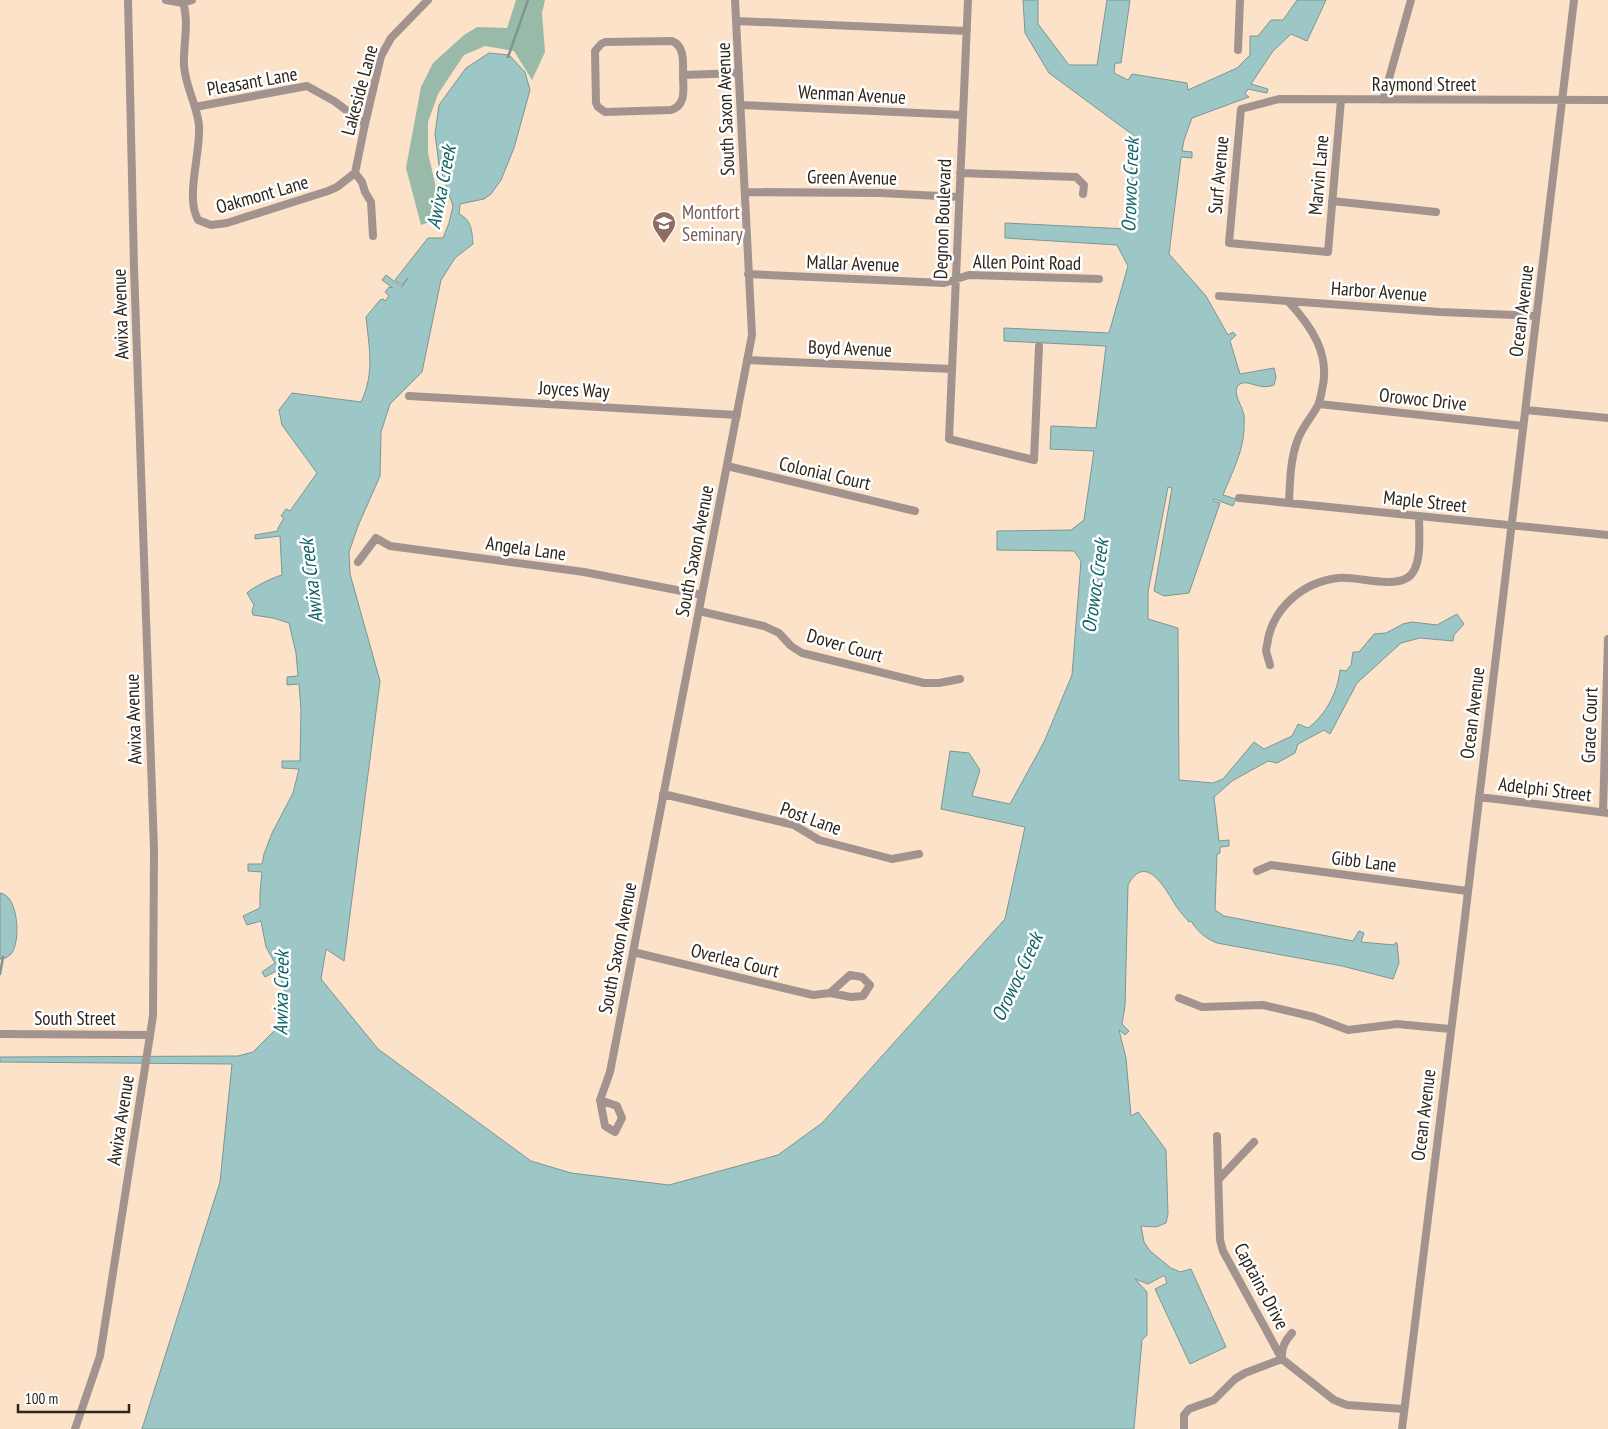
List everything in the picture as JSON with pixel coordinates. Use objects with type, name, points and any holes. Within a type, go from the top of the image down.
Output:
[{"type":"street","name":"Awixa Avenue","points":[[74,1429],[100,1356],[153,1016],[154,858],[128,0]]},
{"type":"street","points":[[166,0],[192,0]]},
{"type":"street","name":"Lakeside Lane","points":[[355,173],[378,68],[385,48],[399,30],[428,0]]},
{"type":"street","name":"South Saxon Avenue","points":[[600,1100],[610,1072],[752,335],[735,0]]},
{"type":"street","name":"Degnon Boulevard","points":[[968,0],[949,439],[1034,460],[1039,346]]},
{"type":"street","points":[[1238,50],[1240,0]]},
{"type":"street","points":[[1383,100],[1411,0]]},
{"type":"street","name":"Ocean Avenue","points":[[1404,1429],[1404,1409],[1574,0]]},
{"type":"street","points":[[182,1],[185,33],[185,77],[194,107]]},
{"type":"street","points":[[737,21],[967,31]]},
{"type":"street","points":[[605,42],[677,42],[682,51],[684,75],[683,100],[676,109],[605,112],[596,103],[595,50],[605,42]]},
{"type":"street","points":[[684,75],[738,73]]},
{"type":"street","name":"Pleasant Lane","points":[[194,107],[307,86],[334,101],[365,124]]},
{"type":"street","name":"Raymond Street","points":[[1241,109],[1279,99],[1608,100]]},
{"type":"street","name":"Marvin Lane","points":[[1328,252],[1341,100]]},
{"type":"street","name":"Wenman Avenue","points":[[741,105],[963,115]]},
{"type":"street","name":"Oakmont Lane","points":[[194,107],[199,125],[199,137],[192,196],[193,208],[198,220],[203,223],[211,225],[227,223],[328,191],[337,187],[355,173]]},
{"type":"street","name":"Surf Avenue","points":[[1241,109],[1229,243],[1328,252]]},
{"type":"street","points":[[355,173],[362,182],[371,202],[373,236]]},
{"type":"street","points":[[960,173],[1076,177],[1084,185],[1083,194]]},
{"type":"street","name":"Green Avenue","points":[[744,192],[881,193],[959,197]]},
{"type":"street","points":[[1332,201],[1436,212]]},
{"type":"street","name":"Mallar Avenue","points":[[748,274],[944,283],[956,280]]},
{"type":"street","name":"Allen Point Road","points":[[956,280],[969,275],[1099,279]]},
{"type":"street","name":"Harbor Avenue","points":[[1219,296],[1440,312],[1536,316]]},
{"type":"street","points":[[1288,301],[1304,318],[1314,334],[1323,356],[1325,370],[1324,384],[1318,404],[1298,439],[1292,459],[1289,504]]},
{"type":"street","name":"Boyd Avenue","points":[[747,360],[952,369]]},
{"type":"street","name":"Joyces Way","points":[[409,396],[737,415]]},
{"type":"street","name":"Orowoc Drive","points":[[1318,404],[1523,426]]},
{"type":"street","points":[[1526,410],[1608,418]]},
{"type":"street","name":"Colonial Court","points":[[727,466],[916,511]]},
{"type":"street","name":"Maple Street","points":[[1239,498],[1608,535]]},
{"type":"street","points":[[1270,665],[1266,650],[1270,632],[1278,613],[1305,588],[1339,578],[1396,581],[1407,578],[1416,568],[1419,517]]},
{"type":"street","name":"Angela Lane","points":[[358,562],[376,538],[390,546],[584,572],[702,594]]},
{"type":"street","name":"Dover Court","points":[[699,611],[764,626],[779,633],[791,646],[802,653],[924,682],[940,683],[960,679]]},
{"type":"street","name":"Grace Court","points":[[1605,812],[1608,639]]},
{"type":"street","name":"Post Lane","points":[[663,794],[794,826],[819,840],[892,859],[919,854]]},
{"type":"street","name":"Adelphi Street","points":[[1478,797],[1605,812]]},
{"type":"street","name":"Gibb Lane","points":[[1257,871],[1271,865],[1467,890]]},
{"type":"street","name":"Overlea Court","points":[[633,952],[813,995],[830,993],[851,997],[862,996],[870,985],[862,977],[850,975],[830,993]]},
{"type":"street","points":[[1179,998],[1202,1007],[1263,1005],[1314,1017],[1348,1030],[1397,1024],[1450,1029]]},
{"type":"street","name":"South Street","points":[[0,1034],[149,1035]]},
{"type":"street","name":"Captains Drive","points":[[1217,1136],[1220,1240],[1223,1251],[1282,1359],[1334,1400],[1346,1405],[1404,1409]]},
{"type":"street","points":[[1219,1179],[1254,1142]]},
{"type":"street","name":"Captains Drive","points":[[1282,1359],[1282,1350],[1292,1333]]},
{"type":"street","name":"Captains Drive","points":[[1184,1429],[1184,1414],[1189,1409],[1214,1400],[1245,1373],[1282,1359]]},
{"type":"green space","points":[[516,0],[545,0],[542,13],[545,52],[532,80],[514,51],[485,46],[464,55],[438,94],[428,122],[428,153],[441,209],[436,220],[421,225],[406,168],[421,87],[433,63],[464,35],[477,27],[507,28]]},
{"type":"water","name":"Orowoc Creek","points":[[1023,0],[1038,0],[1038,24],[1069,65],[1097,65],[1107,0],[1130,0],[1121,63],[1115,63],[1114,73],[1128,80],[1132,74],[1187,83],[1188,90],[1237,68],[1250,55],[1250,36],[1258,36],[1271,20],[1283,20],[1297,0],[1326,0],[1307,41],[1291,34],[1273,51],[1251,84],[1268,89],[1267,93],[1248,89],[1245,94],[1249,97],[1192,118],[1184,140],[1182,151],[1192,152],[1192,158],[1181,157],[1169,254],[1206,296],[1228,335],[1233,332],[1236,335],[1230,341],[1240,374],[1274,368],[1276,377],[1274,385],[1264,387],[1243,383],[1237,387],[1237,397],[1244,415],[1244,433],[1237,460],[1223,495],[1236,499],[1233,506],[1214,499],[1213,501],[1220,503],[1189,593],[1164,596],[1154,591],[1172,488],[1168,487],[1148,592],[1148,619],[1178,628],[1179,780],[1213,783],[1223,779],[1254,742],[1264,749],[1292,736],[1298,724],[1308,728],[1330,702],[1337,686],[1340,670],[1346,671],[1351,665],[1353,652],[1359,652],[1374,634],[1386,633],[1403,624],[1412,622],[1437,625],[1457,614],[1464,624],[1454,635],[1453,641],[1420,638],[1401,643],[1357,683],[1330,734],[1324,730],[1298,744],[1295,753],[1277,763],[1268,761],[1232,781],[1214,797],[1219,841],[1229,840],[1229,846],[1220,847],[1220,853],[1217,854],[1215,910],[1224,916],[1353,941],[1359,931],[1364,933],[1361,942],[1394,945],[1397,943],[1399,963],[1393,979],[1342,966],[1217,943],[1202,934],[1191,921],[1189,922],[1161,883],[1148,872],[1135,875],[1128,885],[1125,1006],[1122,1024],[1129,1031],[1125,1035],[1119,1030],[1126,1058],[1131,1116],[1138,1112],[1166,1150],[1168,1214],[1166,1223],[1156,1227],[1141,1226],[1144,1242],[1150,1251],[1171,1268],[1180,1272],[1191,1269],[1226,1347],[1190,1364],[1155,1289],[1167,1283],[1165,1276],[1163,1276],[1148,1284],[1135,1279],[1147,1292],[1147,1335],[1142,1340],[1134,1429],[142,1429],[220,1182],[232,1064],[0,1062],[0,1057],[238,1056],[253,1052],[279,1026],[287,1011],[288,1002],[278,970],[265,977],[262,972],[275,963],[266,947],[261,921],[247,925],[243,916],[260,908],[262,872],[248,871],[248,864],[262,864],[272,833],[293,793],[299,769],[282,768],[282,761],[300,761],[301,710],[299,684],[287,685],[287,677],[298,676],[296,653],[289,623],[253,615],[254,605],[247,593],[282,575],[280,536],[255,539],[255,535],[278,531],[284,518],[281,516],[286,509],[290,511],[317,473],[282,425],[279,410],[292,393],[361,402],[370,370],[366,317],[380,300],[383,299],[385,301],[389,296],[385,292],[389,287],[393,288],[382,280],[386,275],[402,287],[408,278],[402,285],[395,280],[428,238],[443,238],[449,223],[453,206],[439,165],[435,134],[439,105],[466,68],[489,53],[509,55],[525,72],[530,90],[514,148],[501,180],[491,194],[484,199],[460,204],[459,214],[469,223],[473,244],[455,258],[441,280],[422,372],[390,404],[381,432],[380,476],[349,552],[350,574],[380,681],[344,961],[326,949],[321,979],[378,1049],[531,1161],[571,1173],[669,1185],[778,1155],[822,1123],[1005,919],[1025,827],[941,809],[950,751],[969,753],[980,770],[972,796],[1010,804],[1044,742],[1072,675],[1081,561],[1074,551],[997,550],[997,531],[1071,530],[1084,520],[1094,451],[1050,449],[1051,426],[1096,428],[1106,346],[1004,341],[1004,328],[1109,333],[1128,266],[1117,245],[1005,238],[1005,223],[1128,229],[1133,135],[1049,73],[1025,33]]},
{"type":"water","points":[[0,893],[11,902],[17,930],[11,954],[6,958],[0,959]]},
{"type":"waterway","name":"Awixa Creek","points":[[508,57],[528,0]]},
{"type":"waterway","points":[[0,974],[3,957]]},
{"type":"place","name":"Montfort Seminary","points":[[664,244]]}]
